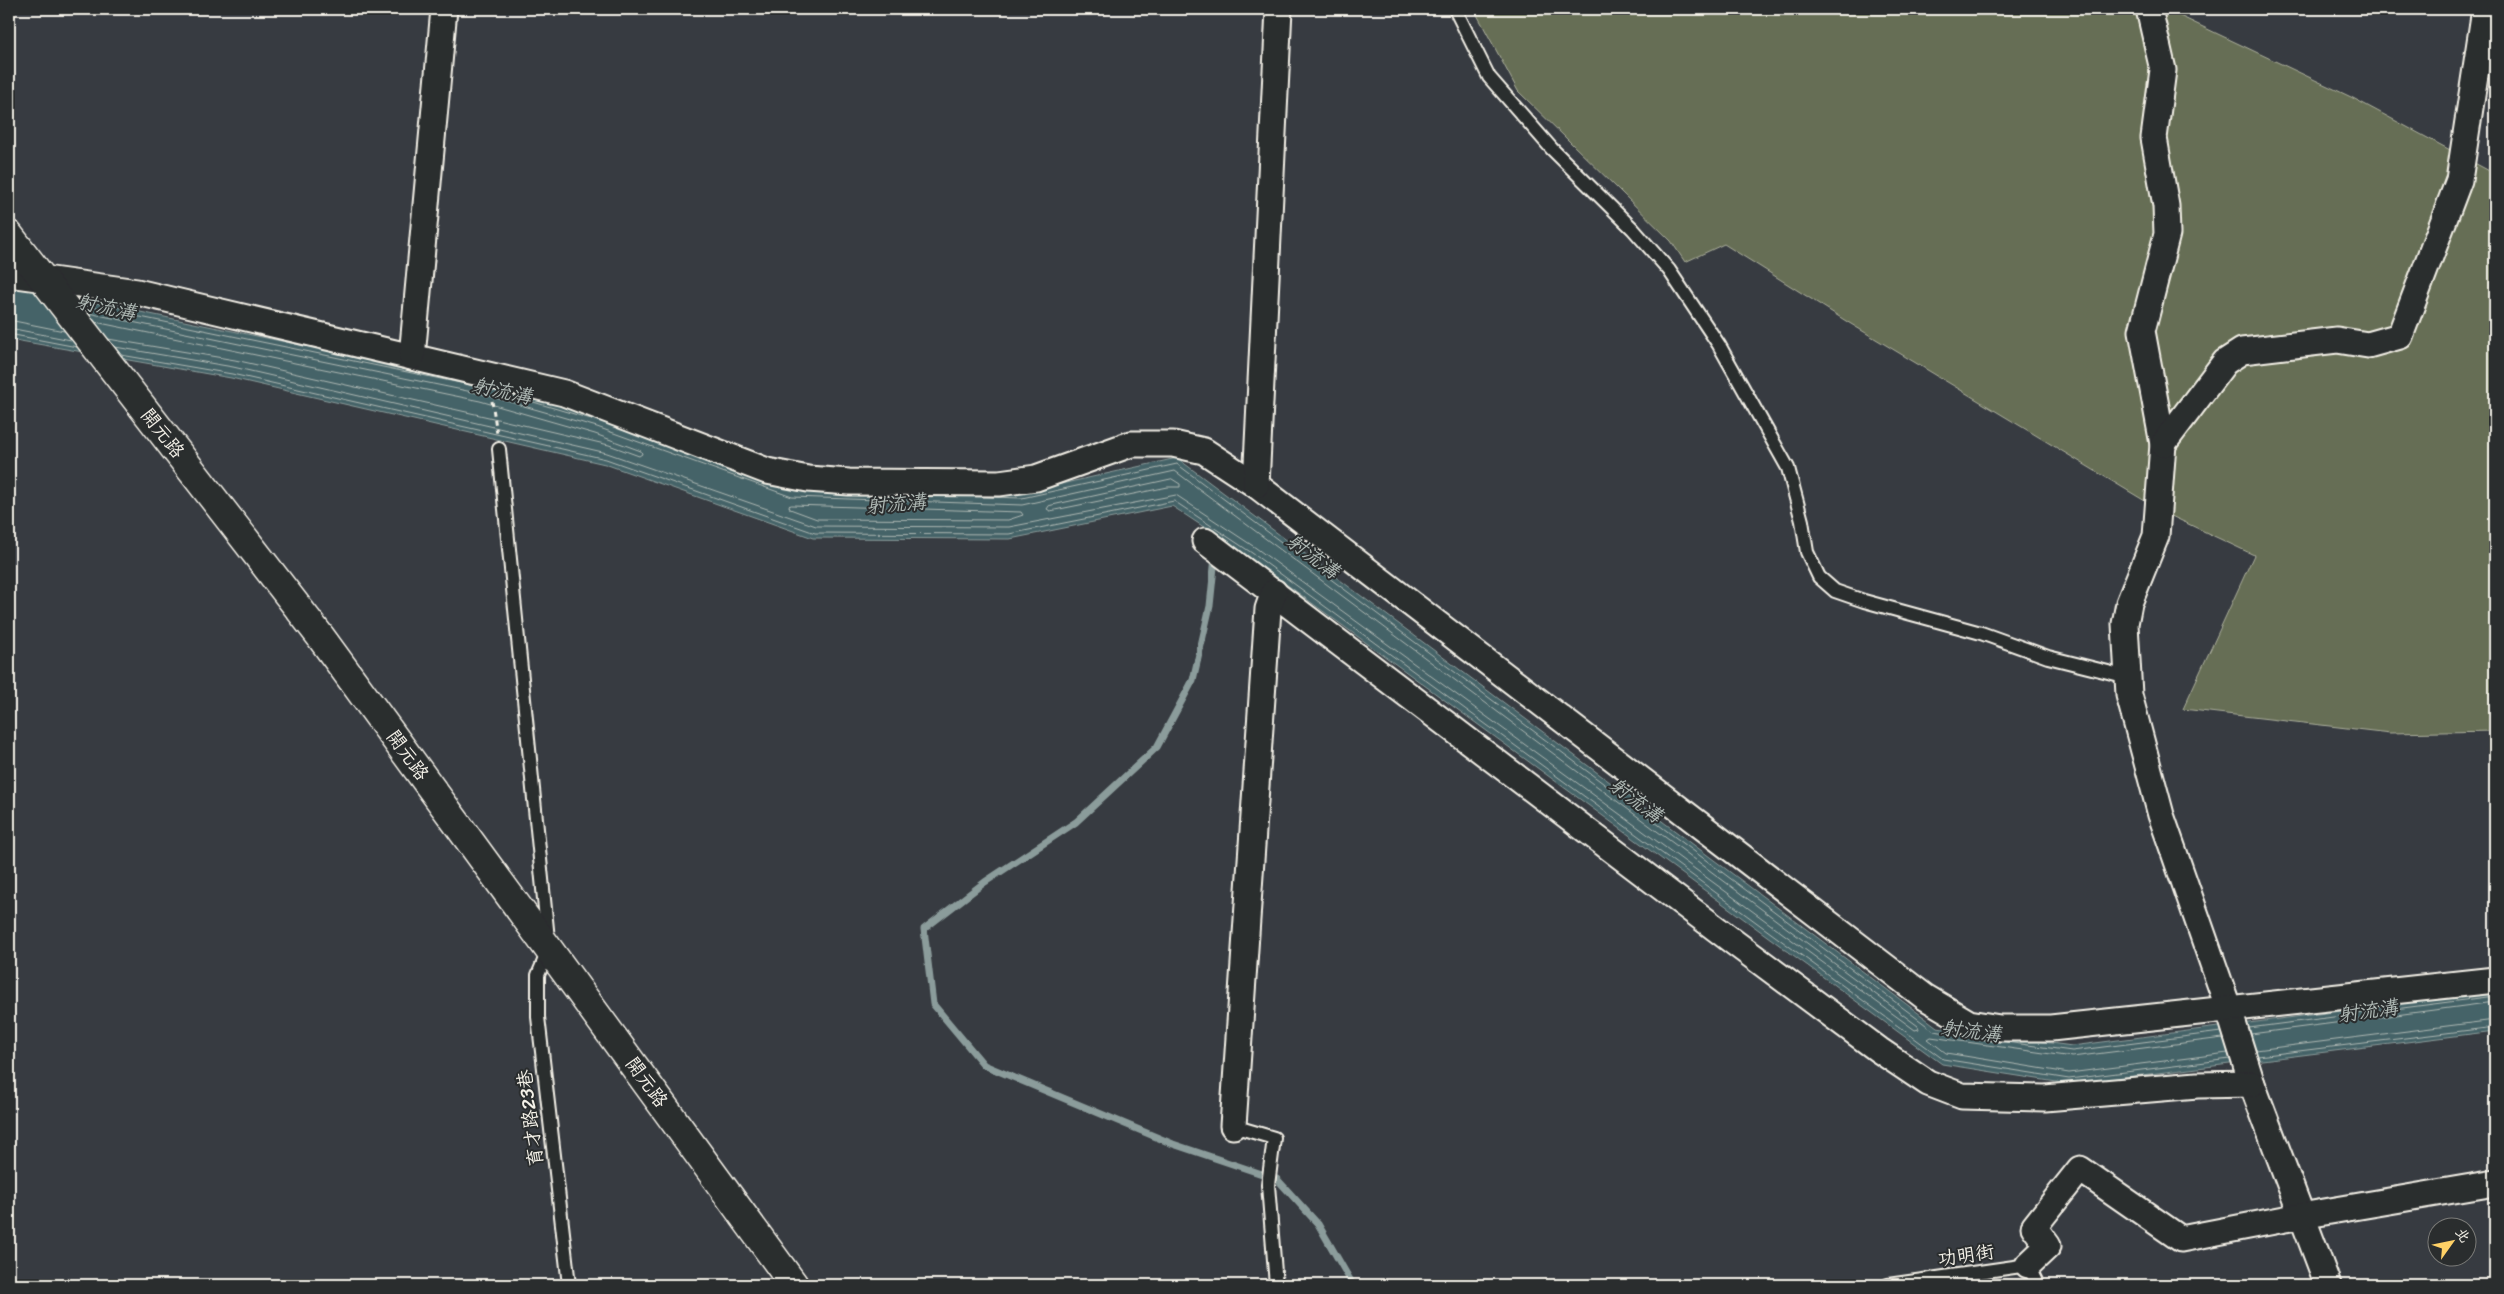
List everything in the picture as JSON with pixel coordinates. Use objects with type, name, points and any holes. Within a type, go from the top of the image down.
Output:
[{"type":"main road","name":"開元路","points":[[9,235],[320,636],[794,1285]]},
{"type":"street","points":[[412,357],[444,9]]},
{"type":"street","points":[[1256,485],[1279,9]]},
{"type":"street","points":[[2150,9],[2163,70],[2154,138],[2166,206],[2167,234],[2142,331],[2163,444],[2156,536],[2129,603],[2125,624],[2129,695],[2161,815],[2231,1014],[2251,1080],[2328,1285]]},
{"type":"street","points":[[2163,444],[2225,362],[2242,351],[2336,340],[2368,345],[2400,336],[2459,180],[2485,9]]},
{"type":"street","points":[[9,274],[137,292],[564,393],[767,471],[808,479],[849,482],[999,483],[1036,478],[1131,444],[1173,444],[1204,451],[1256,485],[1925,997],[1969,1022],[2000,1028],[2051,1028],[2231,1014],[2495,980]]},
{"type":"street","points":[[1206,541],[1735,943],[1878,1050],[1928,1083],[1962,1096],[2045,1098],[2251,1080]]},
{"type":"street","points":[[1233,1126],[1268,609],[1274,592]]},
{"type":"street","points":[[2033,1275],[2048,1246],[2034,1227],[2080,1169],[2181,1239],[2301,1216],[2495,1183]]},
{"type":"lane","points":[[1455,9],[1488,77],[1552,149],[1633,230],[1669,270],[1719,345],[1788,468],[1808,552],[1819,577],[1835,591],[1864,601],[1981,634],[2048,657],[2128,677]]},
{"type":"lane","points":[[499,449],[549,949]]},
{"type":"lane","name":"育才路23巷","points":[[549,949],[538,975],[538,1017],[569,1285]]},
{"type":"lane","points":[[1233,1126],[1274,1138],[1268,1185],[1276,1285]]},
{"type":"lane","name":"功明街","points":[[1888,1285],[2033,1275]]},
{"type":"path","points":[[489,375],[499,449]]},
{"type":"green space","points":[[1474,9],[2165,9],[2351,97],[2495,174],[2495,731],[2390,733],[2183,709],[2254,555],[2165,513],[1846,321],[1724,244],[1685,262],[1671,241],[1518,91]]},
{"type":"water","name":"射流溝","points":[[9,285],[485,383],[601,416],[794,486],[1021,493],[1177,458],[1937,1027],[2072,1046],[2495,991],[2495,1031],[2069,1084],[1942,1064],[1249,557],[1172,506],[1010,539],[813,538],[605,464],[231,378],[9,339]]},
{"type":"waterway","points":[[1215,557],[1210,606],[1193,680],[1157,747],[1076,822],[985,882],[924,929],[933,1004],[984,1065],[1173,1144],[1277,1179],[1318,1224],[1353,1285]]}]
